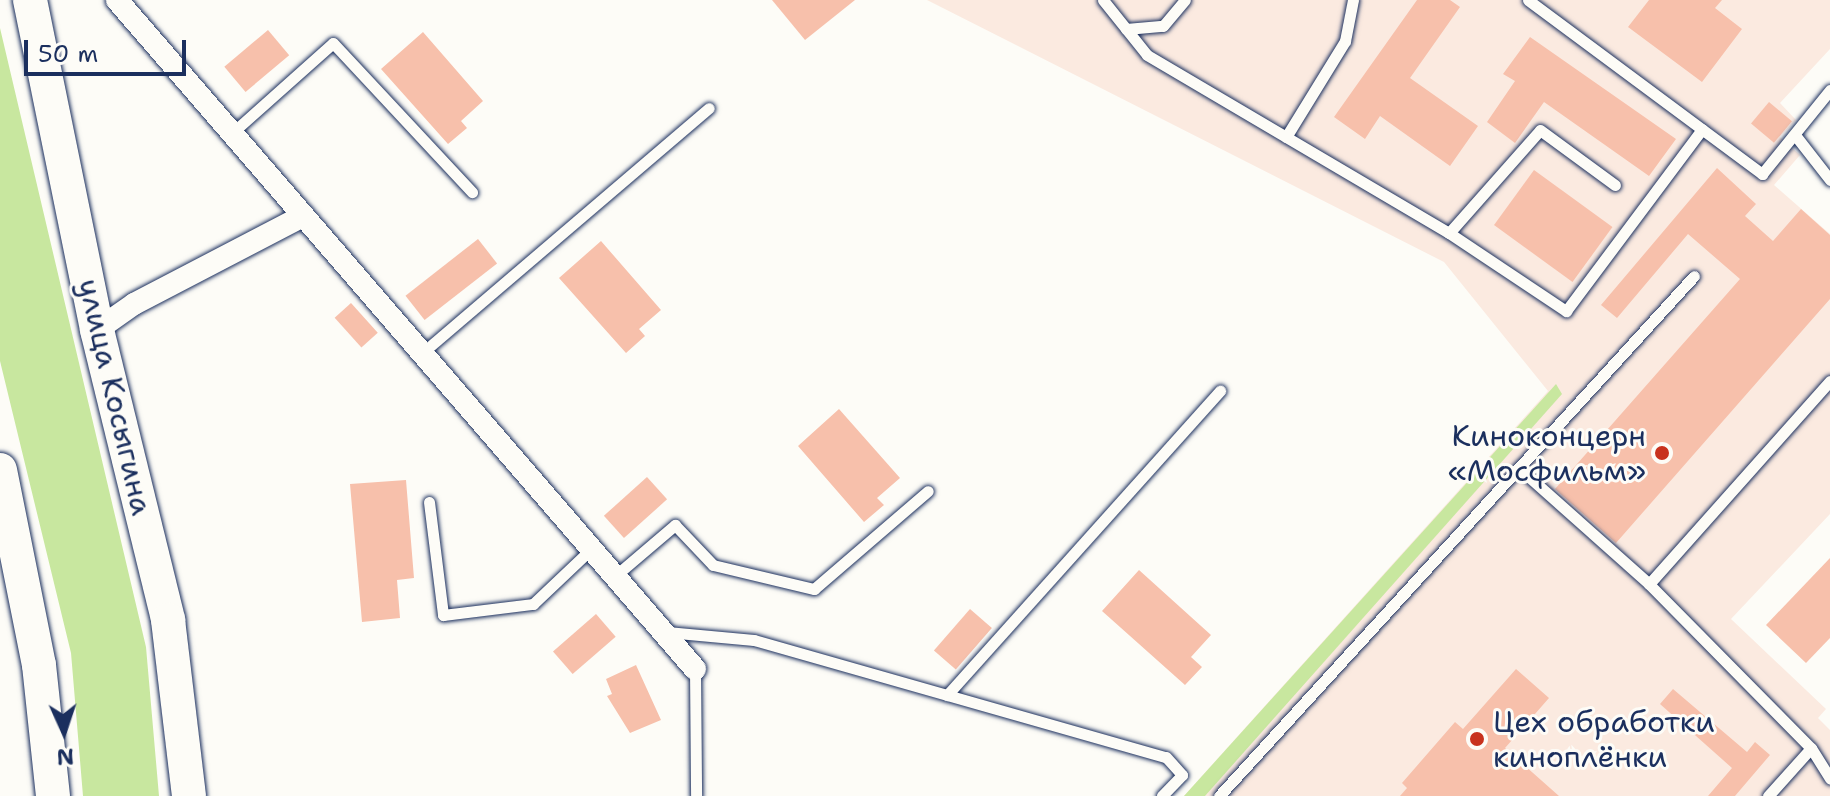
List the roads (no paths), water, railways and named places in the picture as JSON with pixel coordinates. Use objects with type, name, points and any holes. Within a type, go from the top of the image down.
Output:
[{"type":"main road","name":"улица Косыгина","points":[[30,0],[97,330],[168,620],[189,796]]},
{"type":"main road","points":[[0,470],[39,665],[53,796]]},
{"type":"street","points":[[117,0],[695,669]]},
{"type":"street","points":[[97,330],[134,304],[303,216]]},
{"type":"lane","points":[[1103,0],[1147,55],[1449,233],[1566,311],[1702,129]]},
{"type":"lane","points":[[1126,29],[1163,26],[1185,0]]},
{"type":"lane","points":[[1286,137],[1345,41],[1353,0]]},
{"type":"lane","points":[[1528,0],[1762,174],[1830,90]]},
{"type":"lane","points":[[232,133],[333,43],[472,192]]},
{"type":"lane","points":[[422,353],[709,108]]},
{"type":"lane","points":[[1449,233],[1540,130],[1615,185]]},
{"type":"lane","points":[[1795,135],[1830,180]]},
{"type":"lane","points":[[1219,796],[1694,276]]},
{"type":"lane","points":[[1649,584],[1830,381]]},
{"type":"lane","points":[[947,695],[1220,391]]},
{"type":"lane","points":[[1519,468],[1649,584],[1811,748],[1830,778]]},
{"type":"lane","points":[[615,576],[675,525],[713,565],[814,589],[928,491]]},
{"type":"lane","points":[[429,502],[443,615],[533,604],[591,549]]},
{"type":"lane","points":[[662,632],[754,640],[1166,757],[1182,775],[1162,796]]},
{"type":"lane","points":[[695,669],[696,796]]},
{"type":"lane","points":[[1768,796],[1811,748]]},
{"type":"place","name":"Киноконцерн «Мосфильм»","points":[[1662,453]]},
{"type":"place","name":"Цех обработки киноплёнки","points":[[1477,739]]}]
